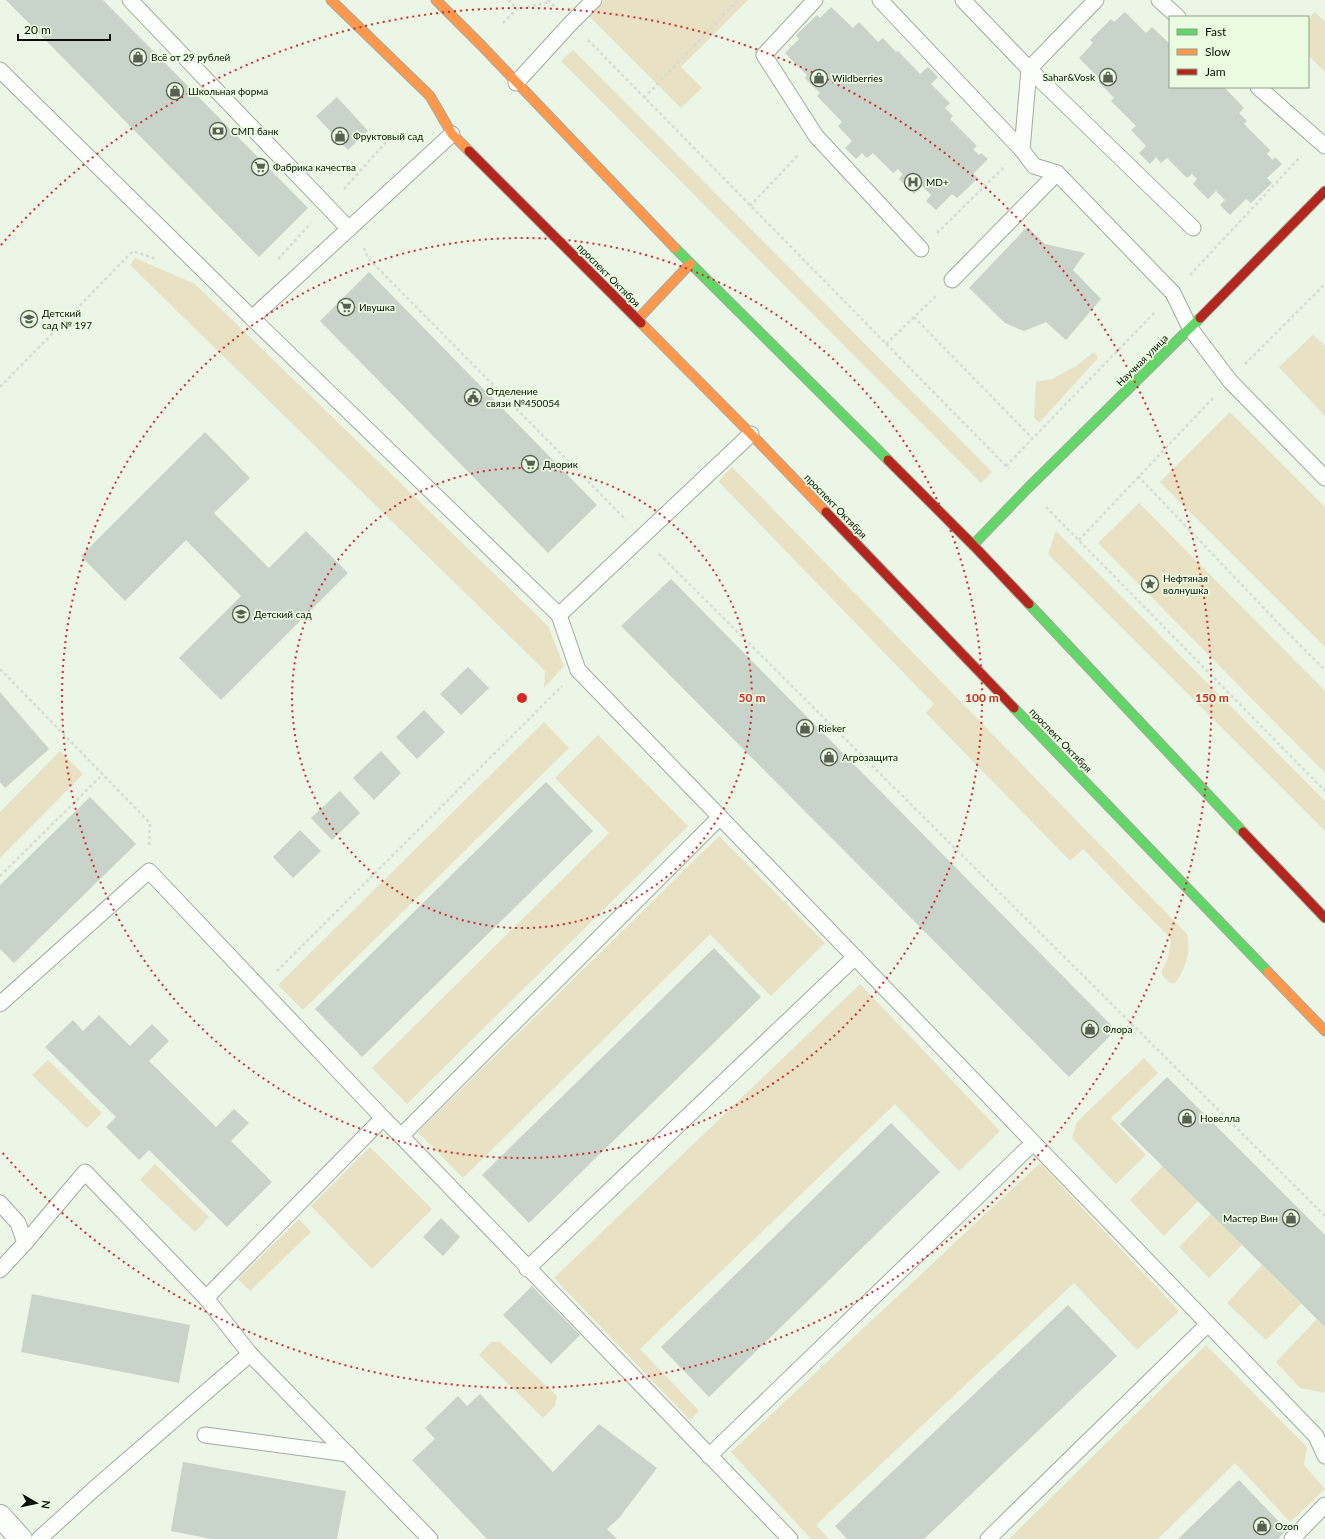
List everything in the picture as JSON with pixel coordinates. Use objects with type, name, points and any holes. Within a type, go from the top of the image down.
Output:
[{"type":"main road","name":"проспект Октября","points":[[331,0],[430,96],[452,134],[751,434],[1325,1031]]},
{"type":"main road","points":[[436,0],[481,45],[690,264],[973,545],[1325,918]]},
{"type":"main road","name":"Научная улица","points":[[973,545],[1325,191]]},
{"type":"main road","points":[[638,319],[690,264]]},
{"type":"street","points":[[0,1516],[21,1539]]},
{"type":"lane","points":[[130,0],[327,206],[352,226]]},
{"type":"lane","points":[[516,83],[594,0]]},
{"type":"lane","points":[[815,0],[764,54],[816,136],[921,249]]},
{"type":"lane","points":[[880,0],[1022,150],[1034,166],[1057,173],[1173,293],[1190,328],[1230,380],[1325,478]]},
{"type":"lane","points":[[963,0],[1029,69],[1193,228]]},
{"type":"lane","points":[[1022,150],[1029,69],[1096,0]]},
{"type":"lane","points":[[1159,0],[1177,16]]},
{"type":"lane","points":[[0,70],[252,318],[559,615],[578,670],[1316,1436],[1325,1456]]},
{"type":"lane","points":[[1259,88],[1325,146]]},
{"type":"lane","points":[[252,318],[452,134]]},
{"type":"lane","points":[[952,280],[1057,173]]},
{"type":"lane","points":[[559,615],[641,536],[751,434]]},
{"type":"lane","points":[[401,1136],[720,817]]},
{"type":"lane","points":[[0,1004],[149,871],[383,1118],[790,1539]]},
{"type":"lane","points":[[528,1268],[855,957]]},
{"type":"lane","points":[[206,1298],[383,1118]]},
{"type":"lane","points":[[709,1456],[1033,1143]]},
{"type":"lane","points":[[0,1270],[85,1172],[206,1298],[250,1354],[430,1539]]},
{"type":"lane","points":[[0,1203],[18,1223],[25,1243]]},
{"type":"lane","points":[[988,1539],[1208,1324]]},
{"type":"lane","points":[[39,1539],[94,1489],[250,1354]]},
{"type":"lane","points":[[205,1435],[348,1454]]},
{"type":"lane","points":[[1292,1539],[1325,1505]]},
{"type":"path","points":[[508,0],[517,8]]},
{"type":"path","points":[[644,98],[738,0]]},
{"type":"path","points":[[503,23],[517,8],[549,1],[1325,791]]},
{"type":"path","points":[[750,206],[816,136]]},
{"type":"path","points":[[273,264],[386,142]]},
{"type":"path","points":[[352,226],[368,258],[641,536],[1325,1216]]},
{"type":"path","points":[[0,387],[133,251],[161,260]]},
{"type":"path","points":[[1079,540],[1230,380],[1325,284]]},
{"type":"path","points":[[914,317],[1032,438]]},
{"type":"path","points":[[1138,476],[1325,670]]},
{"type":"path","points":[[0,669],[150,823],[149,871]]},
{"type":"path","points":[[260,988],[578,670]]},
{"type":"path","points":[[0,876],[103,774]]},
{"type":"shaded area","points":[[605,0],[748,0],[681,67],[702,88],[681,108],[589,16]]},
{"type":"shaded area","points":[[1315,12],[1325,22],[1325,72],[1309,56],[1309,19]]},
{"type":"shaded area","points":[[573,50],[992,472],[981,483],[561,61]]},
{"type":"shaded area","points":[[135,258],[195,284],[548,626],[564,666],[544,688],[545,671],[130,265]]},
{"type":"shaded area","points":[[1313,335],[1325,346],[1325,416],[1279,367]]},
{"type":"shaded area","points":[[1094,352],[1098,358],[1039,423],[1034,417],[1036,382],[1052,379],[1076,366]]},
{"type":"shaded area","points":[[1230,412],[1325,507],[1325,647],[1160,482]]},
{"type":"shaded area","points":[[732,467],[1187,934],[1187,960],[1175,983],[1170,983],[1162,975],[1162,970],[1168,958],[1171,939],[1083,849],[1070,861],[926,713],[934,704],[718,481]]},
{"type":"shaded area","points":[[1139,503],[1325,691],[1325,773],[1098,543]]},
{"type":"shaded area","points":[[1056,531],[1325,801],[1325,831],[1048,554]]},
{"type":"shaded area","points":[[544,722],[569,748],[303,1010],[278,985]]},
{"type":"shaded area","points":[[598,735],[688,826],[407,1104],[372,1068],[609,833],[555,778]]},
{"type":"shaded area","points":[[60,751],[83,774],[0,858],[0,812]]},
{"type":"shaded area","points":[[719,836],[825,943],[771,996],[710,934],[463,1178],[418,1132]]},
{"type":"shaded area","points":[[860,984],[1000,1131],[959,1171],[895,1104],[640,1349],[699,1411],[690,1420],[554,1278]]},
{"type":"shaded area","points":[[1144,1058],[1158,1073],[1111,1118],[1146,1155],[1116,1184],[1072,1138],[1077,1122]]},
{"type":"shaded area","points":[[48,1060],[102,1113],[87,1128],[32,1075]]},
{"type":"shaded area","points":[[370,1147],[432,1209],[372,1269],[311,1206]]},
{"type":"shaded area","points":[[1040,1163],[1179,1311],[1137,1350],[1074,1283],[816,1525],[829,1539],[811,1539],[731,1452]]},
{"type":"shaded area","points":[[155,1164],[209,1217],[195,1232],[140,1180]]},
{"type":"shaded area","points":[[1163,1166],[1198,1201],[1164,1236],[1130,1200]]},
{"type":"shaded area","points":[[1211,1214],[1242,1245],[1209,1278],[1179,1247]]},
{"type":"shaded area","points":[[299,1219],[311,1232],[250,1291],[238,1279]]},
{"type":"shaded area","points":[[1262,1265],[1301,1304],[1266,1340],[1227,1303]]},
{"type":"shaded area","points":[[1317,1319],[1325,1327],[1325,1393],[1300,1388],[1276,1362]]},
{"type":"shaded area","points":[[491,1342],[500,1342],[557,1396],[555,1406],[543,1418],[479,1355]]},
{"type":"shaded area","points":[[1206,1345],[1307,1447],[1304,1465],[1325,1489],[1290,1522],[1235,1463],[1158,1539],[1009,1539]]},
{"type":"building","points":[[6,0],[103,0],[308,208],[259,257]]},
{"type":"building","points":[[831,7],[853,28],[859,22],[878,42],[883,38],[920,74],[928,67],[938,77],[931,84],[950,103],[945,108],[953,116],[950,119],[977,146],[973,149],[979,155],[981,153],[988,159],[973,174],[978,178],[957,198],[952,194],[936,210],[926,201],[931,195],[922,186],[914,194],[899,179],[903,174],[898,169],[893,173],[873,153],[867,158],[862,153],[856,159],[845,148],[852,141],[838,126],[842,122],[817,96],[820,93],[805,78],[807,75],[785,53],[799,39],[796,35],[817,15],[820,18]]},
{"type":"building","points":[[1125,12],[1146,33],[1152,27],[1169,43],[1169,88],[1225,88],[1244,108],[1239,113],[1247,121],[1244,124],[1270,150],[1267,154],[1273,160],[1275,157],[1282,164],[1267,178],[1272,183],[1251,203],[1246,199],[1230,215],[1220,205],[1225,200],[1216,191],[1208,199],[1193,184],[1197,179],[1192,174],[1187,178],[1167,158],[1161,163],[1156,157],[1150,164],[1139,153],[1146,146],[1131,130],[1136,126],[1111,101],[1114,98],[1099,82],[1101,80],[1079,58],[1093,43],[1090,40],[1111,19],[1114,22]]},
{"type":"building","points":[[337,97],[368,131],[348,150],[316,116]]},
{"type":"building","points":[[1027,227],[1045,244],[1085,253],[1073,270],[1101,299],[1066,340],[1046,322],[1024,331],[1005,323],[969,288]]},
{"type":"building","points":[[369,272],[597,505],[548,553],[320,321]]},
{"type":"building","points":[[205,432],[250,478],[214,513],[269,568],[306,531],[348,573],[221,700],[179,658],[241,596],[186,540],[125,601],[81,556]]},
{"type":"building","points":[[671,579],[1116,1030],[1069,1077],[621,626]]},
{"type":"building","points":[[468,667],[489,688],[461,715],[440,694]]},
{"type":"building","points":[[0,692],[49,749],[5,788],[0,782]]},
{"type":"building","points":[[424,710],[445,732],[417,759],[396,737]]},
{"type":"building","points":[[381,751],[401,773],[374,800],[353,778]]},
{"type":"building","points":[[546,782],[593,831],[362,1057],[315,1009]]},
{"type":"building","points":[[340,791],[360,813],[332,840],[311,818]]},
{"type":"building","points":[[90,797],[136,844],[14,963],[0,949],[0,885]]},
{"type":"building","points":[[300,830],[321,851],[293,878],[273,857]]},
{"type":"building","points":[[714,948],[761,997],[529,1223],[482,1175]]},
{"type":"building","points":[[99,1015],[130,1046],[152,1024],[169,1041],[149,1061],[216,1127],[234,1109],[249,1123],[231,1141],[272,1182],[227,1227],[149,1150],[139,1160],[106,1127],[116,1117],[45,1047],[73,1020],[83,1031]]},
{"type":"building","points":[[1167,1077],[1325,1235],[1325,1327],[1120,1124]]},
{"type":"building","points":[[891,1123],[940,1172],[709,1397],[661,1347]]},
{"type":"building","points":[[441,1218],[460,1237],[443,1256],[423,1237]]},
{"type":"building","points":[[532,1286],[580,1335],[551,1364],[503,1315]]},
{"type":"building","points":[[32,1294],[190,1325],[179,1383],[21,1352]]},
{"type":"building","points":[[1068,1305],[1117,1356],[924,1539],[847,1539],[835,1526]]},
{"type":"building","points":[[480,1394],[553,1472],[599,1424],[657,1468],[619,1518],[607,1529],[617,1539],[487,1539],[412,1460],[435,1439],[425,1428],[458,1396],[467,1406]]},
{"type":"building","points":[[183,1462],[346,1491],[337,1539],[212,1539],[171,1531]]},
{"type":"building","points":[[1239,1480],[1287,1530],[1278,1539],[1178,1539]]},
{"type":"traffic: fast","points":[[675,248],[888,460]]},
{"type":"traffic: fast","points":[[973,545],[1028,488],[1200,318]]},
{"type":"traffic: fast","points":[[1029,604],[1243,832]]},
{"type":"traffic: fast","points":[[1014,708],[1268,972]]},
{"type":"traffic: slow","points":[[331,0],[430,96],[452,134],[469,151]]},
{"type":"traffic: slow","points":[[436,0],[675,248]]},
{"type":"traffic: slow","points":[[638,319],[690,264]]},
{"type":"traffic: slow","points":[[641,323],[826,512]]},
{"type":"traffic: slow","points":[[1268,972],[1325,1031]]},
{"type":"traffic: jam","points":[[469,151],[641,323]]},
{"type":"traffic: jam","points":[[1200,318],[1325,191]]},
{"type":"traffic: jam","points":[[888,460],[973,545],[1029,604]]},
{"type":"traffic: jam","points":[[826,512],[1014,708]]},
{"type":"traffic: jam","points":[[1243,832],[1325,918]]},
{"type":"place","name":"Всё от 29 рублей","points":[[138,57]]},
{"type":"place","name":"Sahar&Vosk","points":[[1108,77]]},
{"type":"place","name":"Wildberries","points":[[819,78]]},
{"type":"place","name":"Школьная форма","points":[[175,91]]},
{"type":"place","name":"СМП банк","points":[[218,131]]},
{"type":"place","name":"Фруктовый сад","points":[[340,136]]},
{"type":"place","name":"Фабрика качества","points":[[260,167]]},
{"type":"place","name":"MD+","points":[[913,182]]},
{"type":"place","name":"Ивушка","points":[[346,307]]},
{"type":"place","name":"Детский сад № 197","points":[[29,319]]},
{"type":"place","name":"Отделение связи №450054","points":[[473,397]]},
{"type":"place","name":"Дворик","points":[[530,464]]},
{"type":"place","name":"Нефтяная волнушка","points":[[1150,584]]},
{"type":"place","name":"Детский сад","points":[[241,614]]},
{"type":"place","name":"Rieker","points":[[805,728]]},
{"type":"place","name":"Агрозащита","points":[[829,757]]},
{"type":"place","name":"Флора","points":[[1090,1029]]},
{"type":"place","name":"Новелла","points":[[1187,1118]]},
{"type":"place","name":"Мастер Вин","points":[[1291,1218]]},
{"type":"place","name":"Ozon","points":[[1262,1526]]}]
